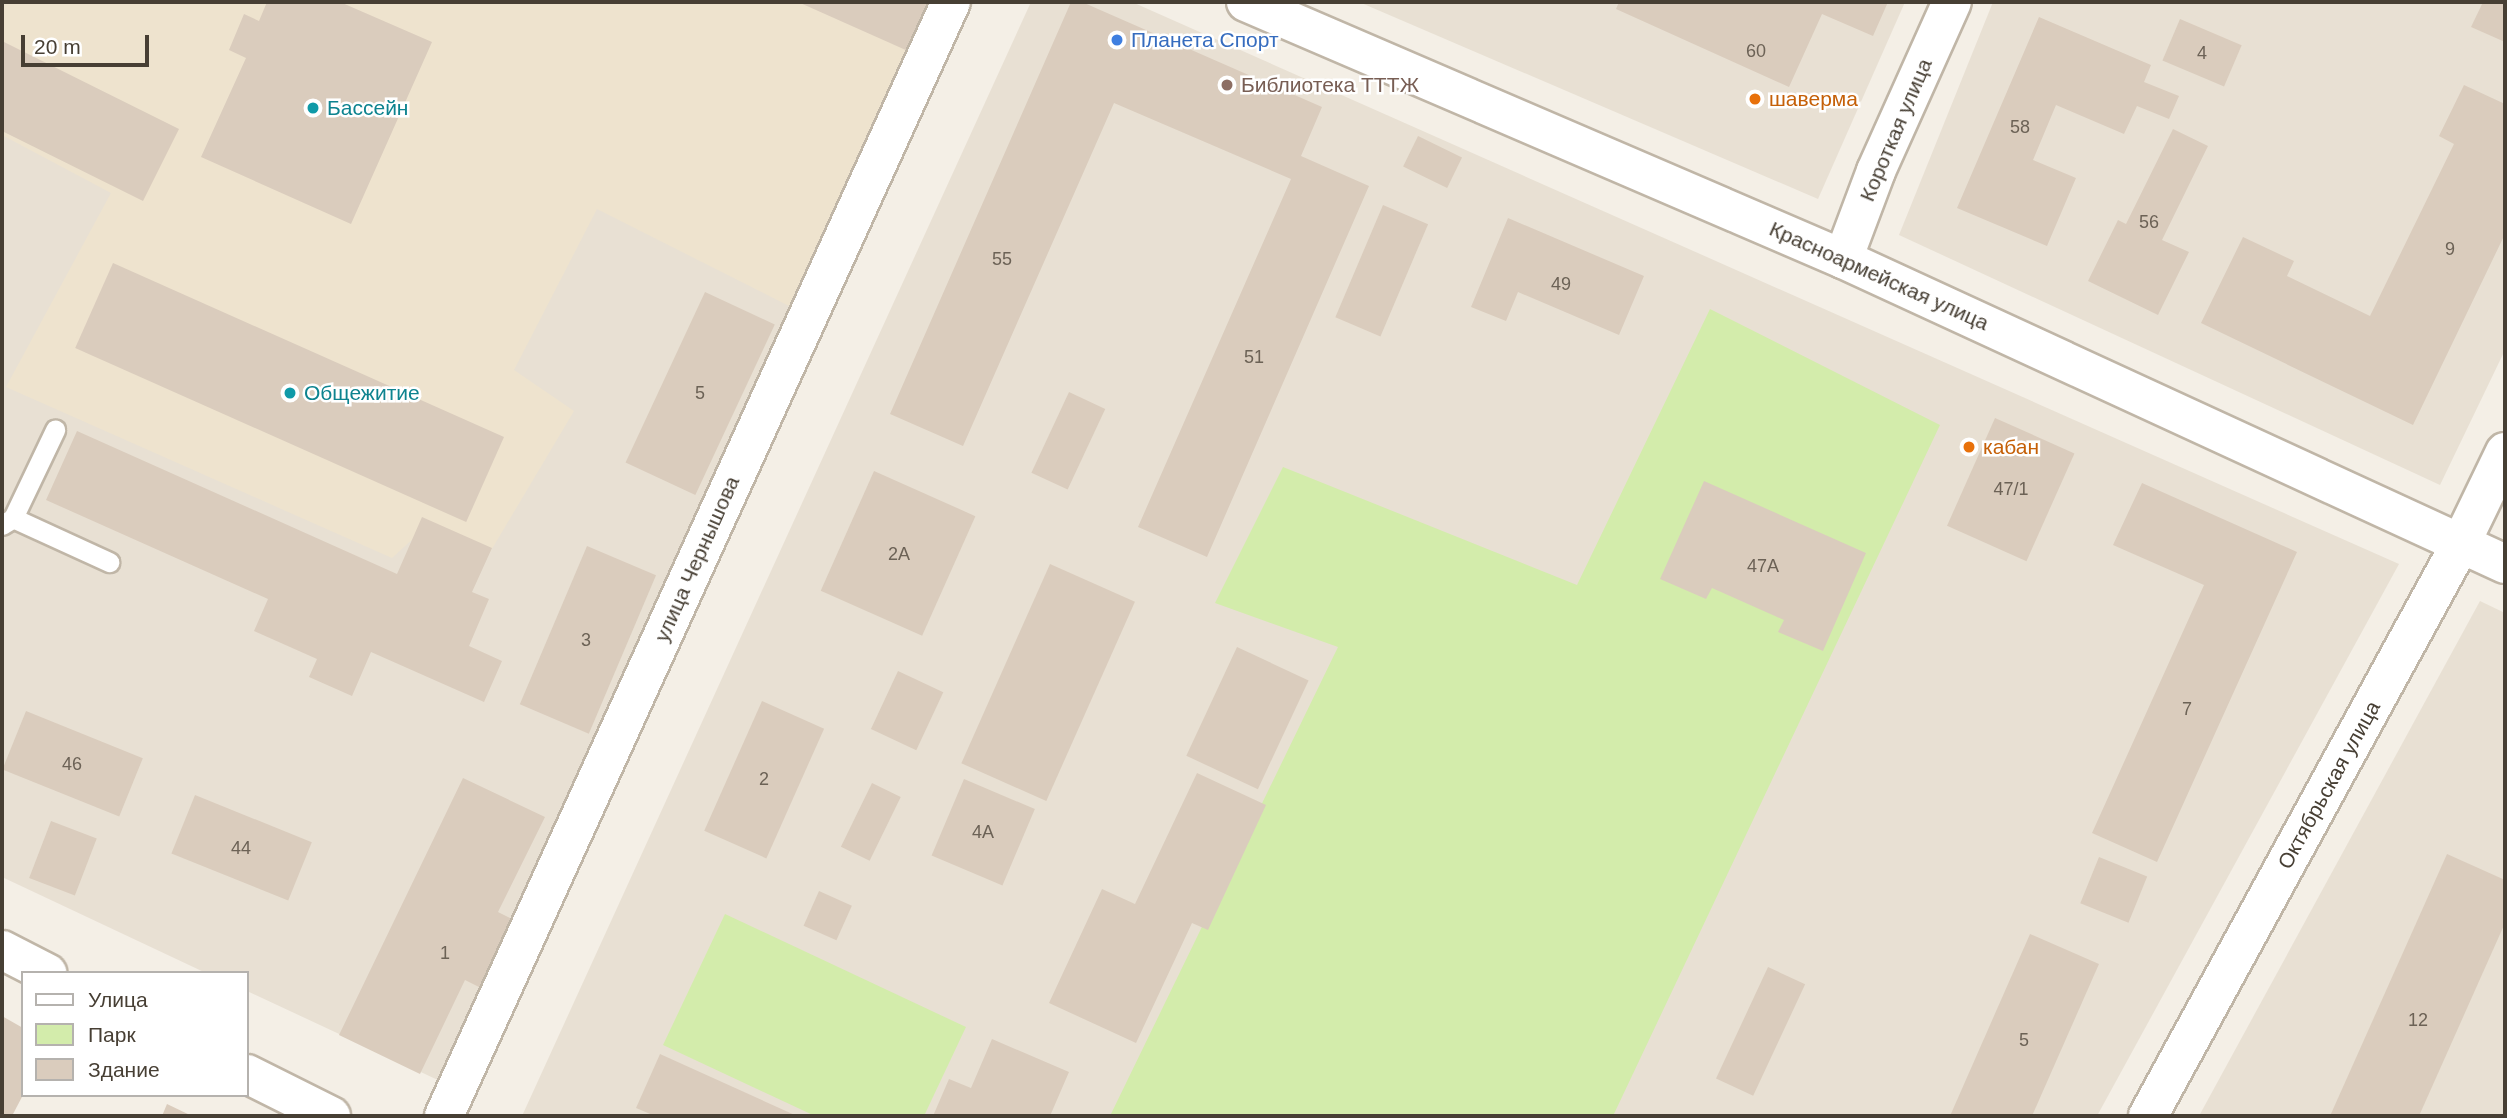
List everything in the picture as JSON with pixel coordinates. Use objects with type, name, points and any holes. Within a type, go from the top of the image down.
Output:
[{"type":"street","name":"улица Чернышова","points":[[444,1116],[951,2]]},
{"type":"street","name":"Красноармейская улица","points":[[1246,2],[1843,259],[2505,564]]},
{"type":"street","name":"Короткая улица","points":[[1843,259],[1876,171],[1952,2]]},
{"type":"street","name":"Октябрьская улица","points":[[2148,1116],[2461,543],[2505,452]]},
{"type":"street","points":[[2,950],[43,971]]},
{"type":"street","points":[[248,1074],[331,1116]]},
{"type":"lane","points":[[55,430],[7,522],[109,562]]},
{"type":"shaded area","points":[[2,2],[933,2],[440,1081],[248,991],[248,971],[202,971],[2,877]]},
{"type":"shaded area","points":[[2,2],[933,2],[789,306],[597,209],[514,370],[574,411],[480,569],[417,535],[392,558],[6,387],[111,193],[2,135]]},
{"type":"shaded area","points":[[1031,2],[1132,2],[2399,564],[2097,1116],[522,1116]]},
{"type":"shaded area","points":[[1359,2],[1905,2],[1818,199]]},
{"type":"shaded area","points":[[1993,2],[2505,2],[2505,350],[2440,485],[1899,235]]},
{"type":"shaded area","points":[[2480,601],[2505,613],[2505,1116],[2199,1116]]},
{"type":"green space","points":[[1710,309],[1940,425],[1613,1116],[1110,1116],[1338,647],[1215,603],[1283,467],[1577,585]]},
{"type":"green space","points":[[725,914],[966,1027],[924,1116],[815,1116],[663,1045]]},
{"type":"building","name":"Бассейн","points":[[267,2],[340,2],[432,42],[351,224],[201,157],[246,58],[229,50],[244,14],[259,21]]},
{"type":"building","points":[[798,2],[930,2],[908,51]]},
{"type":"building","points":[[1071,2],[1082,2],[1322,107],[1301,156],[1369,186],[1207,557],[1138,527],[1291,179],[1114,103],[963,446],[890,414]]},
{"type":"building","points":[[1619,2],[1888,2],[1873,36],[1822,14],[1789,87],[1616,9]]},
{"type":"building","points":[[2483,2],[2505,2],[2505,42],[2471,27]]},
{"type":"building","points":[[2039,17],[2151,65],[2144,82],[2179,96],[2169,119],[2137,106],[2124,134],[2056,105],[2033,160],[2076,178],[2047,246],[1957,208]]},
{"type":"building","points":[[2180,19],[2242,45],[2224,87],[2162,60]]},
{"type":"building","points":[[2,41],[179,129],[143,201],[2,131]]},
{"type":"building","points":[[2464,85],[2505,104],[2505,234],[2413,425],[2201,323],[2243,237],[2294,261],[2287,276],[2370,316],[2454,144],[2439,136]]},
{"type":"building","points":[[2173,129],[2208,146],[2162,240],[2189,252],[2158,315],[2088,281],[2118,220],[2126,224]]},
{"type":"building","points":[[1418,136],[1462,157],[1447,188],[1403,167]]},
{"type":"building","points":[[1383,205],[1428,224],[1380,336],[1335,317]]},
{"type":"building","points":[[1508,218],[1644,276],[1619,335],[1518,292],[1506,321],[1471,307]]},
{"type":"building","name":"Общежитие","points":[[113,263],[504,437],[466,522],[75,348]]},
{"type":"building","points":[[705,292],[775,325],[695,495],[626,462]]},
{"type":"building","points":[[1069,392],[1105,409],[1068,490],[1031,473]]},
{"type":"building","points":[[1995,418],[2074,453],[2026,561],[1947,526]]},
{"type":"building","points":[[77,431],[397,574],[422,517],[492,548],[472,592],[489,599],[469,646],[502,661],[484,702],[371,652],[352,696],[309,677],[317,659],[254,631],[268,599],[46,500]]},
{"type":"building","points":[[874,471],[975,516],[922,636],[821,591]]},
{"type":"building","points":[[1704,481],[1866,553],[1823,651],[1778,632],[1784,620],[1712,588],[1706,599],[1660,579]]},
{"type":"building","points":[[2142,483],[2297,552],[2157,862],[2092,833],[2204,585],[2113,545]]},
{"type":"building","points":[[587,546],[656,575],[589,734],[520,704]]},
{"type":"building","points":[[1050,564],[1135,602],[1046,801],[961,763]]},
{"type":"building","points":[[1237,647],[1309,680],[1258,789],[1186,756]]},
{"type":"building","points":[[898,671],[943,692],[916,750],[871,729]]},
{"type":"building","points":[[762,701],[824,729],[766,858],[704,831]]},
{"type":"building","points":[[26,711],[143,758],[119,817],[2,769]]},
{"type":"building","points":[[1197,773],[1266,805],[1208,930],[1192,923],[1136,1043],[1049,1003],[1102,889],[1135,904]]},
{"type":"building","points":[[463,778],[545,817],[498,912],[524,925],[491,993],[465,980],[420,1074],[339,1035]]},
{"type":"building","points":[[964,779],[1035,809],[1002,885],[932,855]]},
{"type":"building","points":[[872,783],[901,797],[870,861],[841,847]]},
{"type":"building","points":[[195,795],[312,842],[288,901],[171,853]]},
{"type":"building","points":[[51,821],[97,839],[75,896],[29,878]]},
{"type":"building","points":[[2447,854],[2505,880],[2505,923],[2419,1116],[2330,1116]]},
{"type":"building","points":[[2099,857],[2147,876],[2128,923],[2080,903]]},
{"type":"building","points":[[819,891],[852,906],[836,940],[804,926]]},
{"type":"building","points":[[2030,934],[2099,964],[2032,1116],[1950,1116]]},
{"type":"building","points":[[1768,967],[1805,984],[1753,1096],[1716,1078]]},
{"type":"building","points":[[2,1016],[21,1027],[22,1097],[12,1116],[2,1116]]},
{"type":"building","points":[[992,1039],[1069,1072],[1050,1116],[933,1116],[949,1079],[971,1088]]},
{"type":"building","points":[[660,1054],[797,1116],[655,1116],[636,1108]]},
{"type":"building","points":[[167,1104],[192,1116],[162,1116]]},
{"type":"place","name":"Планета Спорт","points":[[1117,40]]},
{"type":"place","name":"Библиотека ТТТЖ","points":[[1227,85]]},
{"type":"place","name":"шаверма","points":[[1755,99]]},
{"type":"place","name":"Бассейн","points":[[313,108]]},
{"type":"place","name":"Общежитие","points":[[290,393]]},
{"type":"place","name":"кабан","points":[[1969,447]]}]
